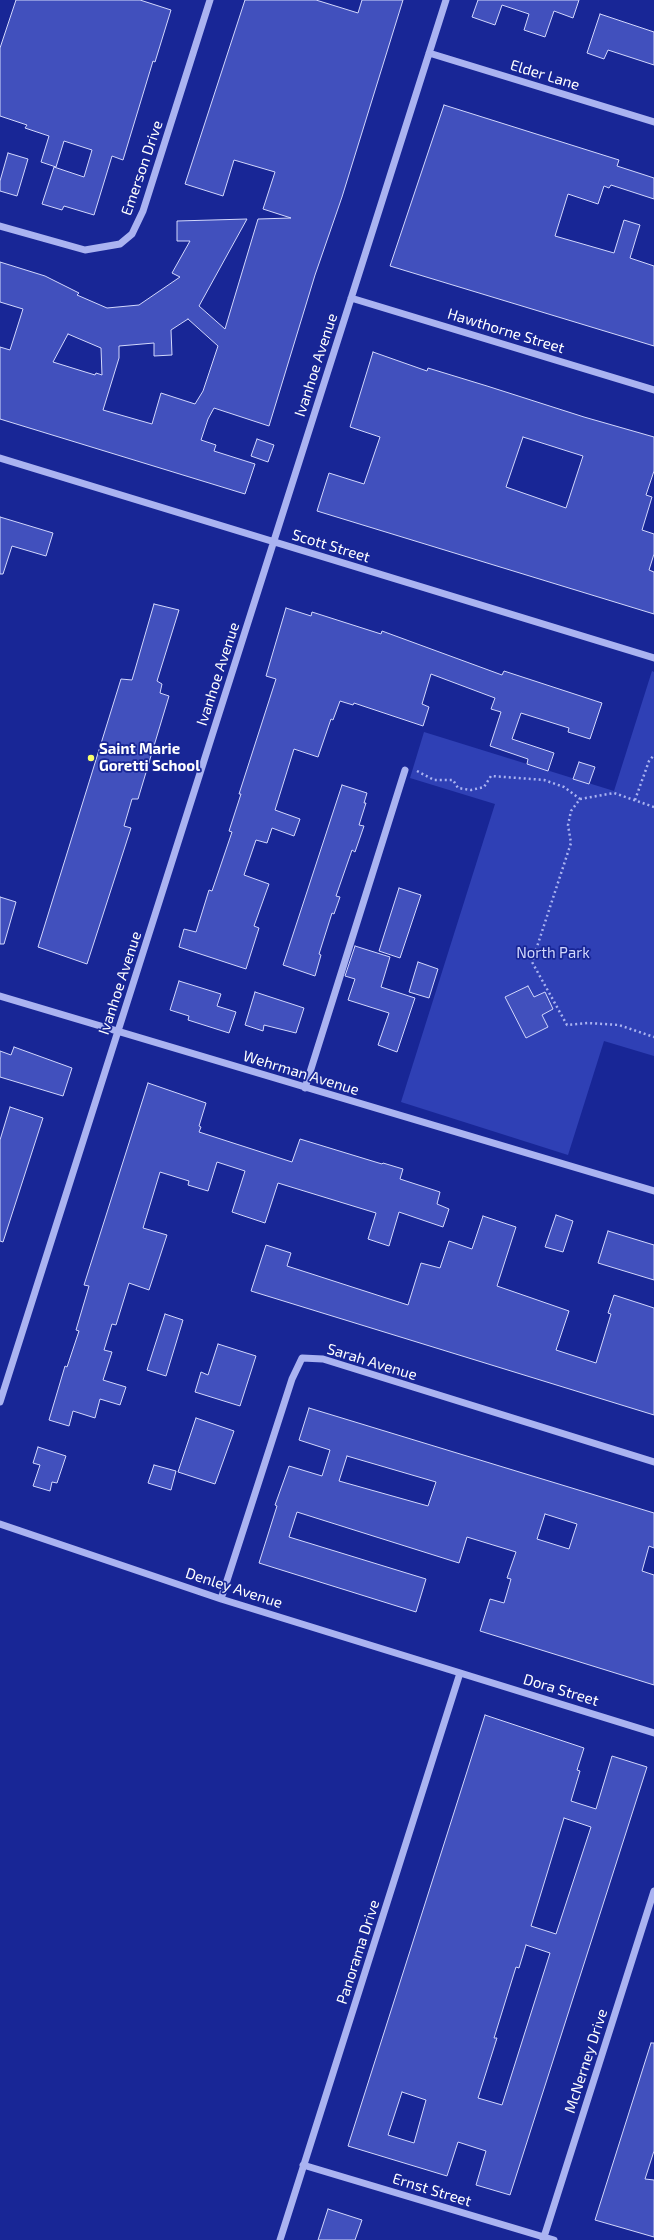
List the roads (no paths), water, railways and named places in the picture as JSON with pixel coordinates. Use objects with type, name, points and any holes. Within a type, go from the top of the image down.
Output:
[{"type":"street","name":"Emerson Drive","points":[[0,226],[85,250],[120,244],[132,234],[145,204],[210,0]]},
{"type":"street","name":"Ivanhoe Avenue","points":[[0,1402],[2,1386],[118,1032],[446,0]]},
{"type":"street","name":"Elder Lane","points":[[429,53],[654,122]]},
{"type":"street","name":"Hawthorne Street","points":[[351,298],[654,390]]},
{"type":"street","name":"Scott Street","points":[[0,458],[654,658]]},
{"type":"street","points":[[305,1088],[405,770]]},
{"type":"street","name":"Wehrman Avenue","points":[[0,996],[654,1191]]},
{"type":"street","name":"Sarah Avenue","points":[[221,1599],[292,1379],[302,1358],[323,1359],[654,1462]]},
{"type":"street","name":"Denley Avenue","points":[[0,1524],[221,1599],[460,1673]]},
{"type":"street","name":"Dora Street","points":[[460,1673],[654,1732]]},
{"type":"street","name":"Panorama Drive","points":[[280,2240],[460,1673]]},
{"type":"street","name":"McNerney Drive","points":[[544,2238],[654,1891]]},
{"type":"street","name":"Ernst Street","points":[[303,2165],[554,2240]]},
{"type":"place","name":"Saint Marie Goretti School","points":[[91,758]]},
{"type":"park label","name":"North Park","points":[[553,953]]}]
